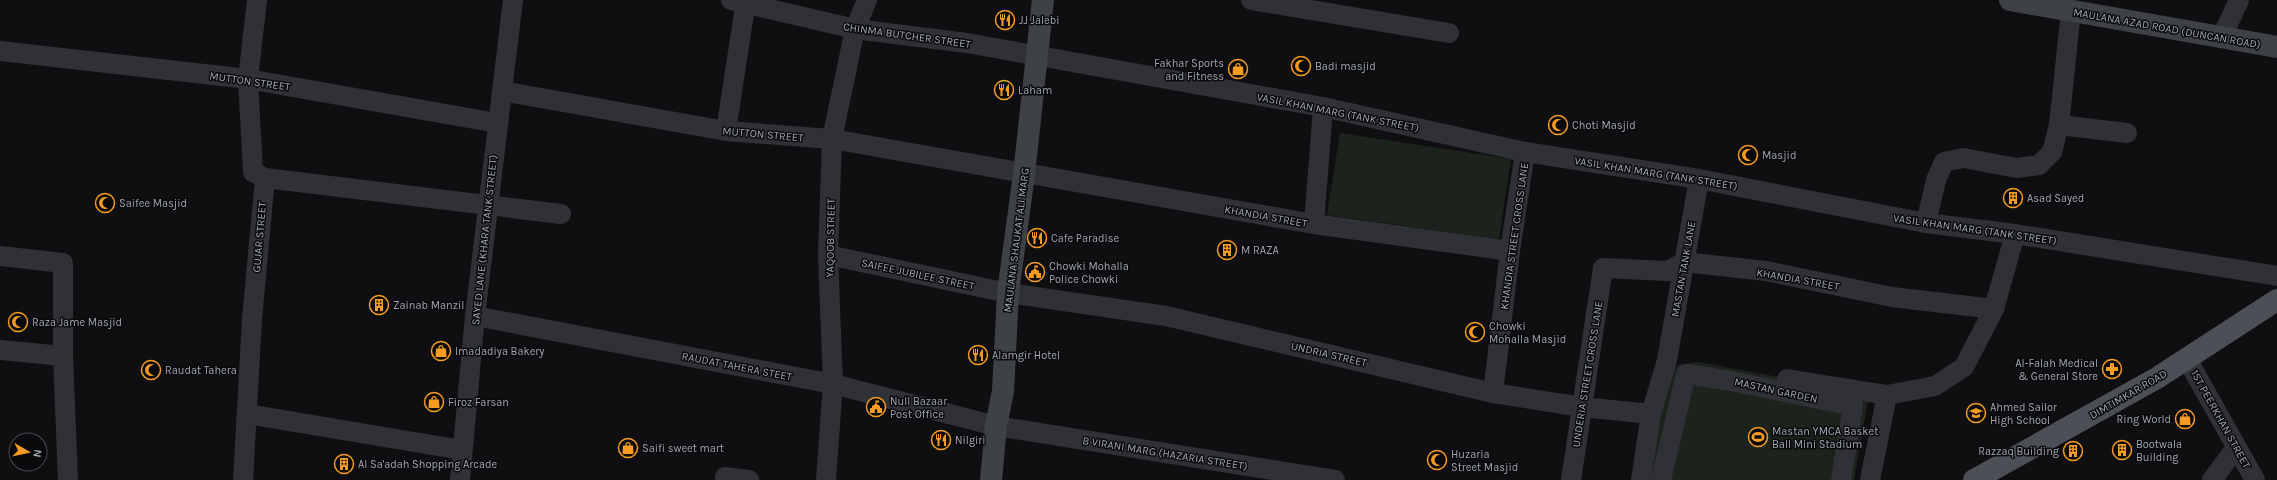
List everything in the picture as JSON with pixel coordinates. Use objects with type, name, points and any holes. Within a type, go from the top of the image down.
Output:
[{"type":"main road","name":"MAULANA SHAUKAT ALI MARG","points":[[991,480],[996,426],[1003,391],[1008,293],[1024,174],[1044,0]]},
{"type":"main road","name":"MAULANA AZAD ROAD (DUNCAN ROAD)","points":[[2010,0],[2277,47]]},
{"type":"main road","name":"DIMTIMKAR ROAD","points":[[1974,480],[2157,378],[2277,300]]},
{"type":"street","points":[[257,0],[248,79],[253,172],[265,178],[488,207],[561,214]]},
{"type":"street","name":"SAYED LANE (KHARA TANK STREET)","points":[[460,480],[475,316],[497,122],[513,0]]},
{"type":"street","name":"YAQOOB STREET","points":[[826,480],[833,384],[828,255],[832,139],[855,29],[867,0]]},
{"type":"street","points":[[1251,0],[1449,33]]},
{"type":"street","points":[[2222,37],[2239,0]]},
{"type":"street","points":[[726,131],[741,1]]},
{"type":"street","name":"CHINMA BUTCHER STREET","points":[[741,1],[855,29],[967,42],[1037,57]]},
{"type":"street","points":[[1926,223],[1936,180],[1944,162],[1963,158],[2017,168],[2039,165],[2052,152],[2059,125],[2071,11]]},
{"type":"street","name":"MUTTON STREET","points":[[0,51],[248,79],[497,122]]},
{"type":"street","name":"VASIL KHAN MARG (TANK STREET)","points":[[1037,57],[1323,107],[1525,152],[1699,179],[1926,223],[2015,234],[2277,276]]},
{"type":"street","name":"MUTTON STREET","points":[[502,91],[726,131],[832,139],[1024,174]]},
{"type":"street","points":[[1314,224],[1323,107]]},
{"type":"street","points":[[2059,125],[2127,134]]},
{"type":"street","name":"KHANDIA STREET CROSS LANE","points":[[1493,392],[1510,251],[1525,152]]},
{"type":"street","name":"KHANDIA STREET","points":[[1024,174],[1314,224],[1510,251]]},
{"type":"street","name":"GUJAR STREET","points":[[243,480],[252,319],[265,178]]},
{"type":"street","name":"MASTAN TANK LANE","points":[[1641,480],[1651,414],[1667,360],[1699,179]]},
{"type":"street","points":[[1667,360],[1887,395],[1935,386],[1964,367],[1994,309],[2015,234]]},
{"type":"street","name":"SAIFEE JUBILEE STREET","points":[[828,255],[1008,293]]},
{"type":"street","points":[[0,256],[63,263],[68,480]]},
{"type":"street","name":"KHANDIA STREET","points":[[1684,262],[1766,272],[1892,297],[1994,309]]},
{"type":"street","name":"UNDERIA STREET CROSS LANE","points":[[1571,480],[1603,268],[1668,271],[1684,262]]},
{"type":"street","name":"UNDRIA STREET","points":[[1008,293],[1166,316],[1493,392],[1582,407],[1651,414]]},
{"type":"street","name":"RAUDAT TAHERA STEET","points":[[475,316],[833,384],[996,426]]},
{"type":"street","points":[[0,350],[64,356]]},
{"type":"street","name":"1ST PEERKHAN STREET","points":[[2187,358],[2255,480]]},
{"type":"street","name":"MASTAN GARDEN","points":[[1660,480],[1670,434],[1686,374],[1731,381],[1853,406],[1841,480]]},
{"type":"street","points":[[1870,480],[1887,395]]},
{"type":"street","points":[[247,414],[462,450]]},
{"type":"street","name":"B VIRANI MARG (HAZARIA STREET)","points":[[996,426],[1334,480]]},
{"type":"street","name":"MASTAN GARDEN","points":[[1670,434],[1672,480]]},
{"type":"street","points":[[2212,480],[2236,448]]},
{"type":"street","points":[[725,477],[749,480]]},
{"type":"shaded area","points":[[1340,133],[1511,159],[1499,239],[1327,215]]},
{"type":"shaded area","name":"Mastan YMCA Basket Ball Mini Stadium","points":[[1699,362],[1869,394],[1854,480],[1646,480],[1654,421],[1666,377],[1672,369],[1678,366]]},
{"type":"place","name":"JJ Jalebi","points":[[1005,20]]},
{"type":"place","name":"Badi masjid","points":[[1301,66]]},
{"type":"place","name":"Fakhar Sports and Fitness","points":[[1238,69]]},
{"type":"place","name":"Laham","points":[[1004,90]]},
{"type":"place","name":"Choti Masjid","points":[[1558,125]]},
{"type":"place","name":"Masjid","points":[[1748,155]]},
{"type":"place","name":"Asad Sayed","points":[[2013,198]]},
{"type":"place","name":"Saifee Masjid","points":[[105,203]]},
{"type":"place","name":"Cafe Paradise","points":[[1037,238]]},
{"type":"place","name":"M RAZA","points":[[1227,250]]},
{"type":"place","name":"Chowki Mohalla Police Chowki","points":[[1035,272]]},
{"type":"place","name":"Zainab Manzil","points":[[379,305]]},
{"type":"place","name":"Raza Jame Masjid","points":[[18,322]]},
{"type":"place","name":"Chowki Mohalla Masjid","points":[[1475,332]]},
{"type":"place","name":"Imadadiya Bakery","points":[[441,351]]},
{"type":"place","name":"Alamgir Hotel","points":[[978,355]]},
{"type":"place","name":"Al-Falah Medical & General Store","points":[[2112,369]]},
{"type":"place","name":"Raudat Tahera","points":[[151,370]]},
{"type":"place","name":"Firoz Farsan","points":[[434,402]]},
{"type":"place","name":"Null Bazaar Post Office","points":[[876,407]]},
{"type":"place","name":"Ahmed Sailor High School","points":[[1976,413]]},
{"type":"place","name":"Ring World","points":[[2185,419]]},
{"type":"place","name":"Mastan YMCA Basket Ball Mini Stadium","points":[[1758,437]]},
{"type":"place","name":"Nilgiri","points":[[941,440]]},
{"type":"place","name":"Saifi sweet mart","points":[[628,448]]},
{"type":"place","name":"Bootwala Building","points":[[2122,450]]},
{"type":"place","name":"Razzaq Building","points":[[2073,451]]},
{"type":"place","name":"Huzaria Street Masjid","points":[[1437,460]]},
{"type":"place","name":"Al Sa'adah Shopping Arcade","points":[[344,464]]}]
